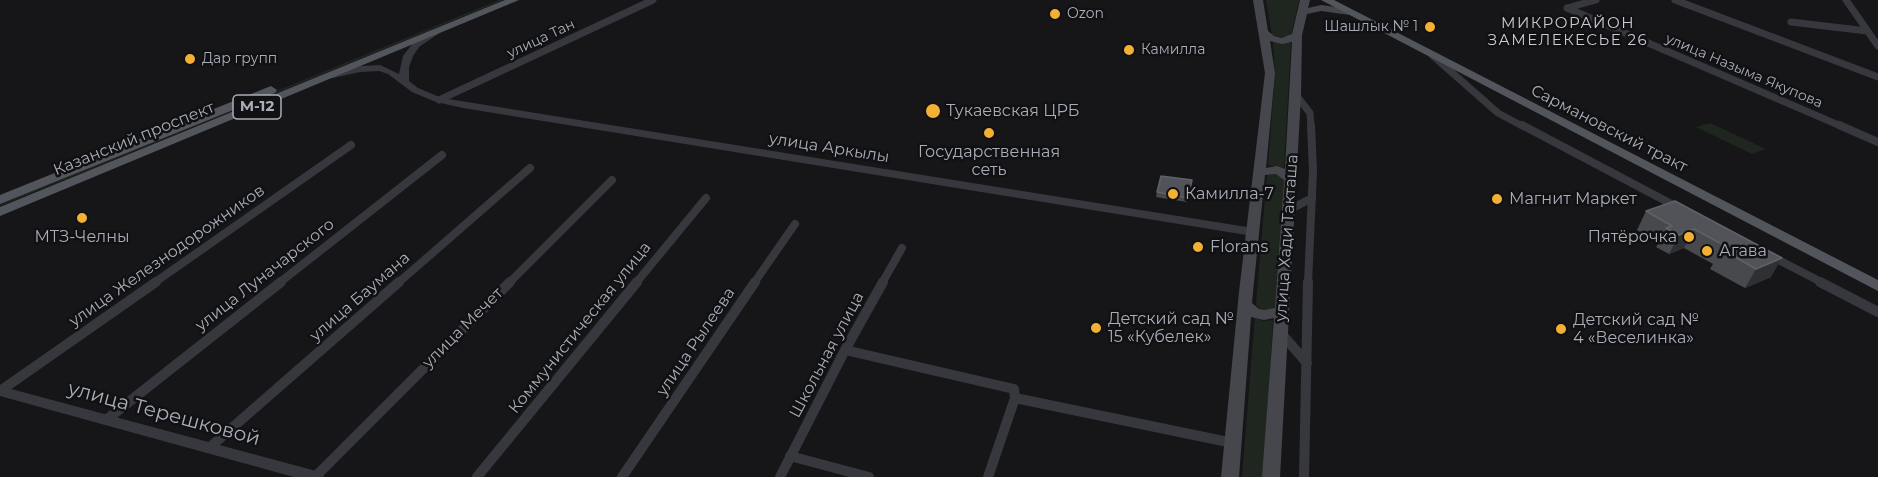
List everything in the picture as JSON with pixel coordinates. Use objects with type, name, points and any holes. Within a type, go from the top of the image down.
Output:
[{"type":"main road","name":"Казанский проспект","points":[[0,200],[493,0]]},
{"type":"main road","name":"Казанский проспект","points":[[0,212],[514,0]]},
{"type":"main road","name":"улица Хади Такташа","points":[[1230,477],[1269,73],[1258,0]]},
{"type":"main road","name":"улица Хади Такташа","points":[[1271,477],[1296,95],[1297,35],[1305,0]]},
{"type":"main road","name":"Сармановский тракт","points":[[1326,0],[1878,286]]},
{"type":"main road","points":[[1301,12],[1321,8],[1350,12]]},
{"type":"main road","points":[[1263,32],[1275,40],[1282,41],[1297,35]]},
{"type":"main road","points":[[1258,172],[1276,170],[1284,173],[1291,180]]},
{"type":"main road","points":[[1246,305],[1254,312],[1264,315],[1282,311]]},
{"type":"street","name":"улица Тан","points":[[439,100],[653,0]]},
{"type":"street","name":"улица Назыма Якупова","points":[[1596,0],[1567,8],[1878,142]]},
{"type":"street","points":[[1675,0],[1878,77]]},
{"type":"street","points":[[1846,0],[1878,46]]},
{"type":"street","points":[[1791,22],[1867,31]]},
{"type":"street","points":[[404,83],[404,67],[408,56],[416,45],[435,32]]},
{"type":"street","points":[[1432,55],[1498,113],[1693,215]]},
{"type":"street","name":"улица Аркылы","points":[[333,75],[360,69],[380,68],[392,72],[415,90],[439,100],[1253,232]]},
{"type":"street","points":[[1296,95],[1310,113],[1313,171],[1304,477]]},
{"type":"street","name":"улица Железнодорожников","points":[[0,391],[351,145]]},
{"type":"street","name":"улица Луначарского","points":[[106,420],[442,155]]},
{"type":"street","name":"улица Баумана","points":[[209,448],[530,168]]},
{"type":"street","name":"улица Мечет","points":[[315,477],[612,180]]},
{"type":"street","name":"Коммунистическая улица","points":[[477,477],[706,198]]},
{"type":"street","points":[[1289,210],[1312,198]]},
{"type":"street","name":"улица Рылеева","points":[[622,477],[795,224]]},
{"type":"street","name":"Школьная улица","points":[[780,477],[845,350],[902,248]]},
{"type":"street","points":[[1767,254],[1878,312]]},
{"type":"street","points":[[1280,332],[1307,363]]},
{"type":"street","points":[[845,350],[1014,393],[1233,444]]},
{"type":"street","name":"улица Терешковой","points":[[0,391],[315,477]]},
{"type":"street","points":[[988,477],[1014,393]]},
{"type":"street","points":[[790,456],[869,477]]},
{"type":"shaded area","points":[[499,0],[504,0],[0,206],[0,204]]},
{"type":"shaded area","points":[[1266,0],[1299,0],[1291,35],[1284,38],[1272,35]]},
{"type":"shaded area","points":[[1273,41],[1291,43],[1284,168],[1268,165],[1275,73]]},
{"type":"shaded area","points":[[1710,123],[1766,149],[1752,154],[1696,127]]},
{"type":"shaded area","points":[[1277,174],[1284,179],[1275,309],[1271,311],[1262,310],[1256,305],[1267,175]]},
{"type":"shaded area","points":[[1255,316],[1263,321],[1273,320],[1264,477],[1242,477]]},
{"type":"building","name":"Камилла-7","points":[[1161,176],[1192,180],[1188,198],[1157,192]]},
{"type":"building","points":[[1675,201],[1782,258],[1756,269],[1721,249],[1727,247],[1694,229],[1679,235],[1666,228],[1672,226],[1646,211]]},
{"type":"place","name":"Ozon","points":[[1055,14]]},
{"type":"place","name":"Шашлык № 1","points":[[1430,27]]},
{"type":"place","name":"Камилла","points":[[1129,50]]},
{"type":"place","name":"Дар групп","points":[[190,59]]},
{"type":"place","name":"Тукаевская ЦРБ","points":[[933,111]]},
{"type":"place","name":"Государственная сеть","points":[[989,133]]},
{"type":"place","name":"Камилла-7","points":[[1173,194]]},
{"type":"place","name":"Магнит Маркет","points":[[1497,199]]},
{"type":"place","name":"МТЗ-Челны","points":[[82,218]]},
{"type":"place","name":"Пятёрочка","points":[[1689,237]]},
{"type":"place","name":"Florans","points":[[1198,247]]},
{"type":"place","name":"Агава","points":[[1707,251]]},
{"type":"place","name":"Детский сад № 15 «Кубелек»","points":[[1096,328]]},
{"type":"place","name":"Детский сад № 4 «Веселинка»","points":[[1561,329]]},
{"type":"district","name":"МИКРОРАЙОН ЗАМЕЛЕКЕСЬЕ 26","points":[[1568,32]]}]
